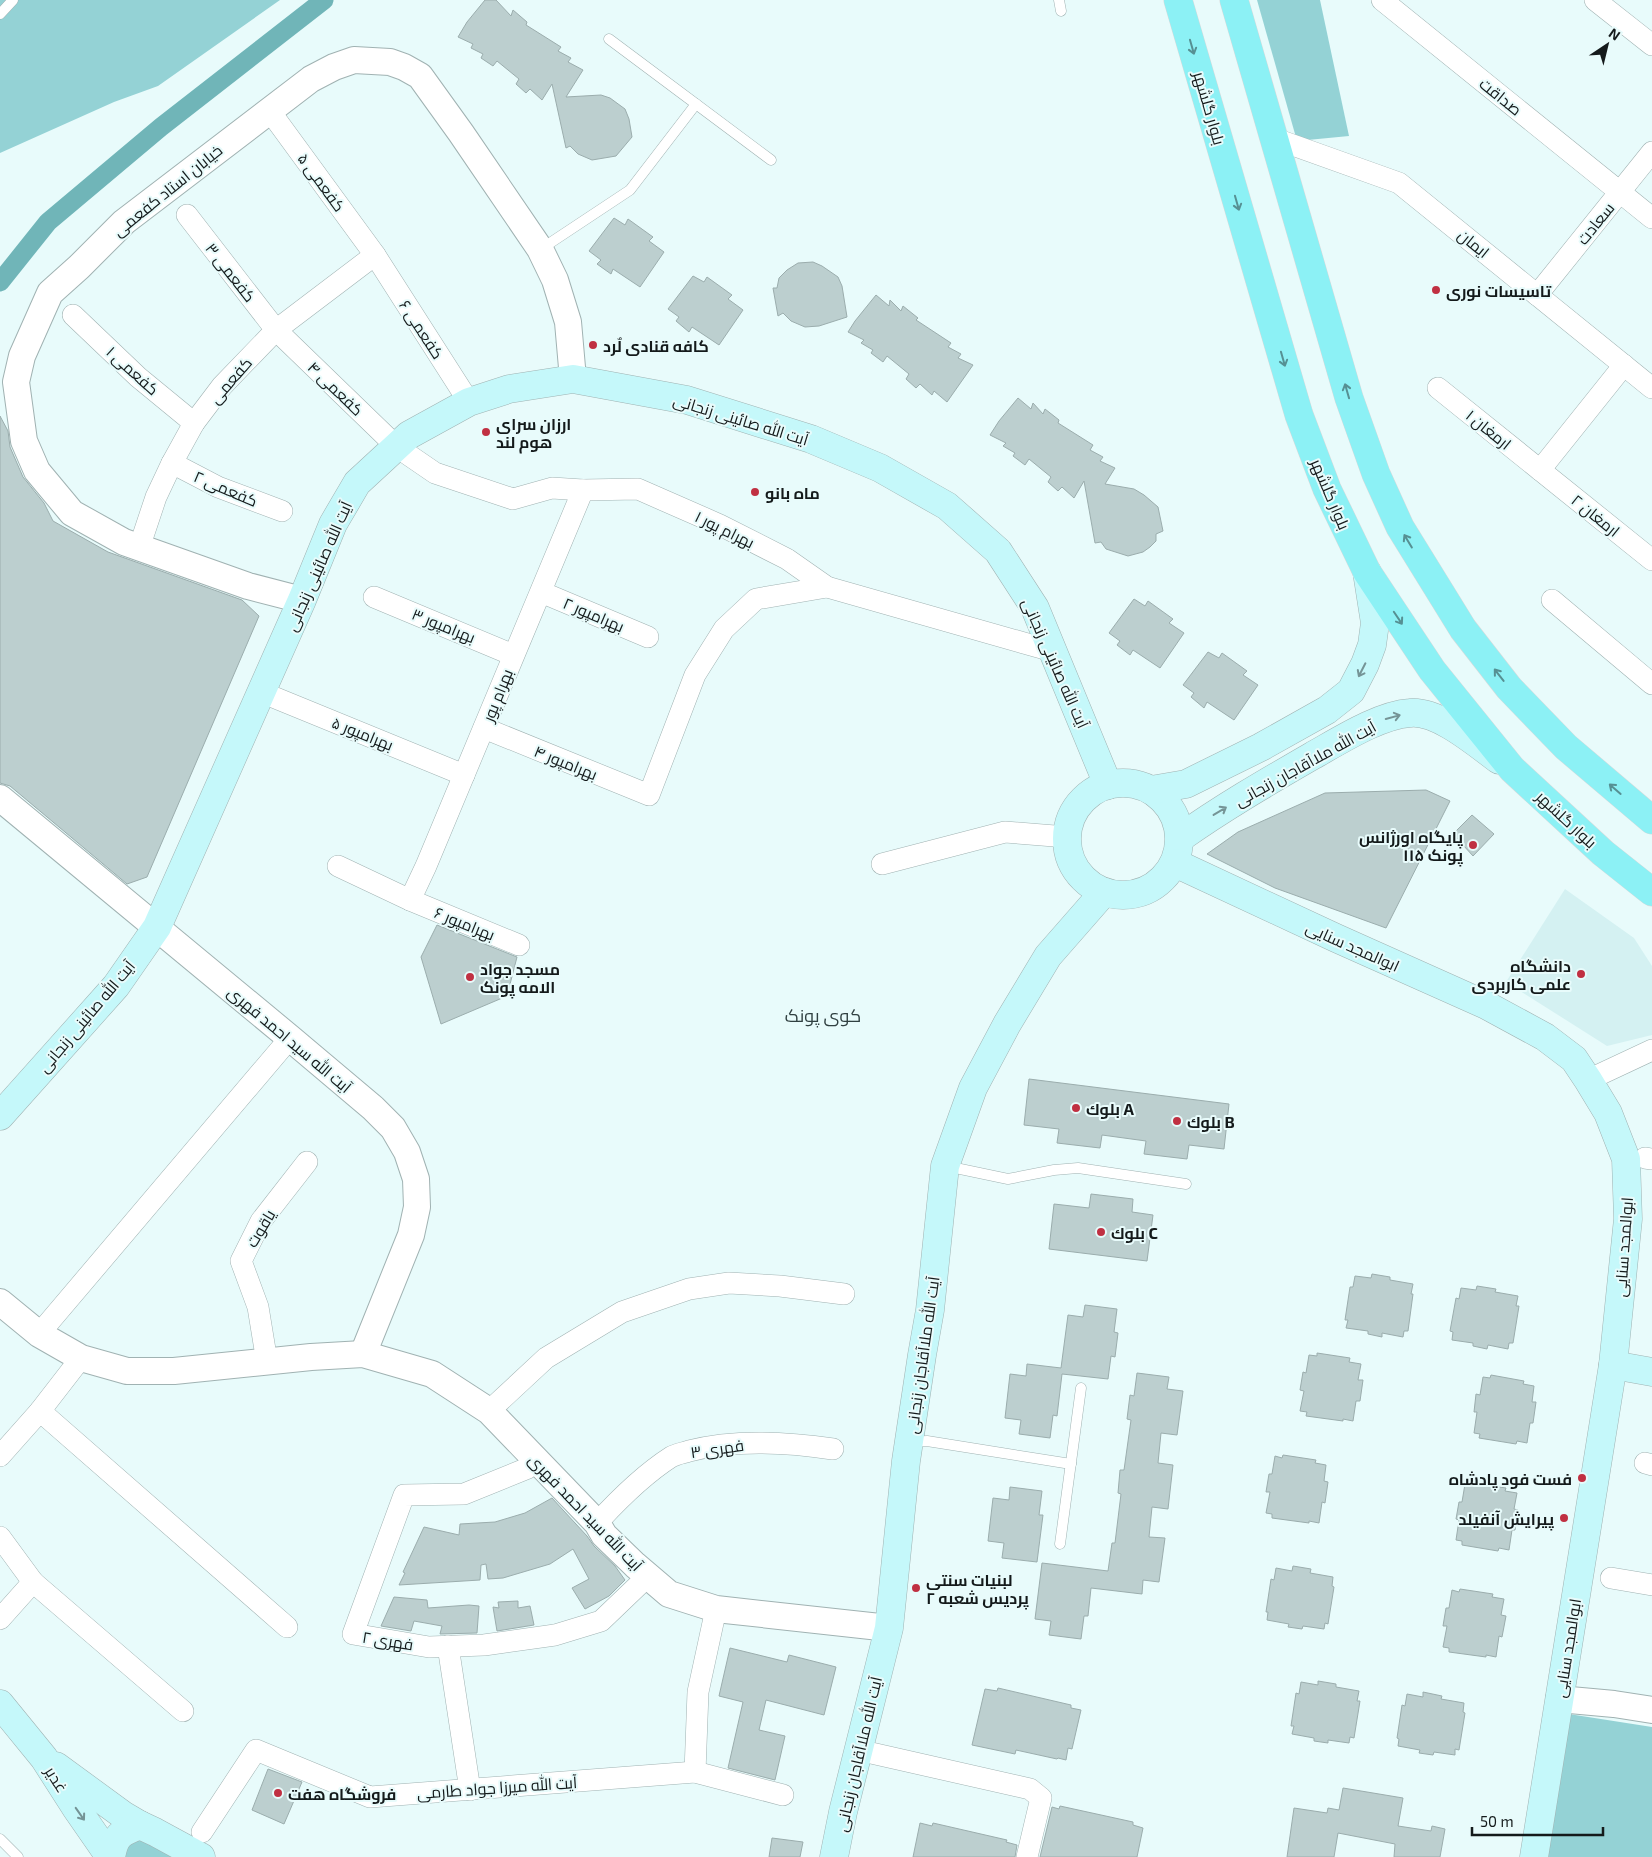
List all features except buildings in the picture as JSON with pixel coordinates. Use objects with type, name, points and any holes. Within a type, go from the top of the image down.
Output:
[{"type":"main road","name":"بلوار گلشهر","points":[[1178,0],[1299,415],[1328,490],[1367,572],[1432,670],[1512,769],[1603,853],[1652,892]]},
{"type":"main road","points":[[1234,0],[1349,398],[1376,474],[1400,527],[1463,629],[1509,688],[1566,747],[1652,820]]},
{"type":"main road","name":"آیت الله صائینی زنجانی","points":[[0,1116],[116,986],[157,927],[302,600],[333,524],[357,483],[409,435],[469,402],[509,389],[573,379],[687,400],[811,439],[880,468],[946,506],[998,552],[1035,608],[1108,785]]},
{"type":"main road","points":[[1151,790],[1186,784],[1261,747],[1327,710],[1351,691],[1365,664],[1372,645],[1375,622],[1367,572]]},
{"type":"main road","name":"آیت الله ملاآقاجان زنجانی","points":[[1177,850],[1216,813],[1354,732],[1383,720],[1410,713],[1423,714],[1463,734],[1512,769]]},
{"type":"main road","points":[[1123,783],[1137,784],[1151,790],[1163,799],[1172,810],[1178,824],[1177,850],[1168,874],[1157,884],[1145,891],[1125,895],[1104,892],[1084,879],[1071,860],[1067,837],[1069,823],[1075,810],[1095,790],[1108,785],[1123,783]]},
{"type":"main road","name":"ابوالمجد سنایی","points":[[1177,850],[1336,938],[1486,1005],[1545,1037],[1574,1059],[1608,1114],[1626,1158],[1628,1219],[1613,1365],[1534,1857]]},
{"type":"main road","name":"آیت الله ملاآقاجان زنجانی","points":[[834,1857],[843,1812],[889,1628],[909,1442],[930,1310],[945,1166],[972,1088],[1007,1024],[1048,956],[1104,892]]},
{"type":"main road","points":[[1613,1365],[1652,1372]]},
{"type":"main road","name":"غدیر","points":[[0,1704],[44,1758],[110,1857]]},
{"type":"main road","points":[[44,1758],[123,1815],[140,1825],[155,1832],[201,1845]]},
{"type":"main road","points":[[110,1857],[114,1843],[122,1832],[140,1825]]},
{"type":"street","name":"صداقت","points":[[1382,0],[1652,218]]},
{"type":"street","points":[[1595,0],[1652,45]]},
{"type":"street","name":"خیابان استاد کفعمی","points":[[302,600],[248,586],[139,548],[93,527],[72,513],[37,471],[24,441],[20,416],[16,382],[22,356],[50,293],[124,222],[312,79],[340,64],[354,60],[390,62],[420,76],[540,249],[555,280],[568,322],[573,379]]},
{"type":"street","name":"کفعمی ۵","points":[[269,110],[374,255]]},
{"type":"street","name":"ایمان","points":[[1273,138],[1400,183],[1652,388]]},
{"type":"street","name":"سعادت","points":[[1538,295],[1652,152]]},
{"type":"street","name":"کفعمی ۳","points":[[187,215],[276,330]]},
{"type":"street","name":"کفعمی","points":[[139,548],[156,497],[172,463],[194,423],[222,386],[276,330],[374,255]]},
{"type":"street","name":"کفعمی ۶","points":[[374,255],[469,402]]},
{"type":"street","name":"کفعمی ۱","points":[[73,316],[138,377],[194,423]]},
{"type":"street","name":"کفعمی ۴","points":[[276,330],[397,446]]},
{"type":"street","points":[[1540,470],[1624,365]]},
{"type":"street","name":"ارمغان ۱","points":[[1438,388],[1540,470]]},
{"type":"street","name":"بهرام پور ۱","points":[[397,446],[435,473],[513,499],[552,488],[583,490],[638,489],[720,525],[787,560],[827,587],[1052,650]]},
{"type":"street","name":"کفعمی ۲","points":[[172,463],[218,487],[282,511]]},
{"type":"street","name":"ارمغان ۲","points":[[1540,470],[1652,560]]},
{"type":"street","name":"بهرام پور","points":[[410,900],[583,490]]},
{"type":"street","name":"بهرامپور ۴","points":[[484,728],[649,796],[695,675],[724,629],[756,599],[827,587]]},
{"type":"street","name":"بهرامپور ۲","points":[[541,592],[648,636]]},
{"type":"street","name":"بهرامپور ۳","points":[[374,597],[513,655]]},
{"type":"street","points":[[1552,600],[1652,684]]},
{"type":"street","name":"بهرامپور ۵","points":[[261,692],[464,775]]},
{"type":"street","name":"آیت الله سید احمد فهری","points":[[0,798],[290,1038],[373,1108],[393,1128],[408,1152],[416,1179],[417,1207],[411,1235],[362,1354]]},
{"type":"street","points":[[882,864],[1005,832],[1067,837]]},
{"type":"street","name":"بهرامپور ۶","points":[[338,866],[410,900],[519,945]]},
{"type":"street","points":[[39,1334],[290,1038]]},
{"type":"street","points":[[1588,1080],[1652,1050]]},
{"type":"street","name":"یاقوت","points":[[267,1362],[258,1307],[241,1261],[261,1221],[307,1162]]},
{"type":"street","points":[[489,1411],[546,1358],[622,1312],[689,1289],[729,1283],[780,1286],[844,1294]]},
{"type":"street","name":"آیت الله سید احمد فهری","points":[[0,1302],[39,1334],[81,1358],[127,1370],[174,1372],[362,1354],[432,1374],[489,1411],[596,1523],[604,1535],[669,1594],[716,1609],[889,1628]]},
{"type":"street","points":[[0,1456],[40,1411],[81,1358]]},
{"type":"street","points":[[40,1411],[287,1627]]},
{"type":"street","name":"فهری ۳","points":[[596,1523],[628,1491],[672,1456],[708,1446],[751,1444],[800,1444],[833,1449]]},
{"type":"street","name":"فهری ۲","points":[[528,1468],[464,1494],[404,1495],[353,1634],[429,1647],[484,1645],[554,1635],[601,1620],[648,1576]]},
{"type":"street","points":[[0,1537],[33,1582],[183,1711]]},
{"type":"street","points":[[1611,1578],[1652,1585]]},
{"type":"street","points":[[0,1619],[33,1582]]},
{"type":"street","points":[[695,1772],[698,1692],[716,1609]]},
{"type":"street","points":[[448,1646],[470,1790]]},
{"type":"street","points":[[1559,1700],[1614,1704],[1652,1710]]},
{"type":"street","name":"آیت الله میرزا جواد طارمی","points":[[201,1845],[256,1750],[370,1797],[695,1772],[783,1795]]},
{"type":"street","points":[[858,1750],[1030,1789],[1041,1798],[1027,1857]]},
{"type":"lane","points":[[0,14],[13,0]]},
{"type":"lane","points":[[1059,0],[1061,11]]},
{"type":"lane","points":[[609,38],[771,160]]},
{"type":"lane","points":[[540,249],[630,190],[696,104]]},
{"type":"lane","points":[[945,1166],[1008,1179],[1054,1170],[1078,1168],[1186,1184]]},
{"type":"lane","points":[[1060,1544],[1081,1388]]},
{"type":"lane","points":[[909,1442],[927,1441],[1071,1464]]},
{"type":"lane","points":[[0,1839],[18,1857]]},
{"type":"shaded area","points":[[0,0],[280,0],[158,86],[114,102],[0,153]]},
{"type":"shaded area","points":[[1257,0],[1320,0],[1349,136],[1297,141]]},
{"type":"shaded area","name":"دانشگاه علمی کاربردی","points":[[1565,889],[1634,938],[1652,966],[1652,1035],[1607,1046],[1506,982]]},
{"type":"shaded area","points":[[1556,1712],[1652,1727],[1652,1857],[1536,1857]]},
{"type":"shaded area","points":[[139,1836],[177,1857],[122,1857],[121,1843]]},
{"type":"waterway","points":[[0,282],[48,222],[161,127],[324,0]]},
{"type":"place","name":"تاسیسات نوری","points":[[1436,290]]},
{"type":"place","name":"کافه قنادی لٌرد","points":[[593,345]]},
{"type":"place","name":"ارزان سرای هوم لند","points":[[486,432]]},
{"type":"place","name":"ماه بانو","points":[[755,492]]},
{"type":"place","name":"پایگاه اورژانس ۱۱۵ پونک","points":[[1473,845]]},
{"type":"place","name":"دانشگاه علمی کاربردی","points":[[1581,974]]},
{"type":"place","name":"مسجد جواد الامه پونک","points":[[470,977]]},
{"type":"place","name":"بلوك A","points":[[1076,1108]]},
{"type":"place","name":"بلوك B","points":[[1177,1121]]},
{"type":"place","name":"بلوك C","points":[[1101,1232]]},
{"type":"place","name":"فست فود پادشاه","points":[[1582,1478]]},
{"type":"place","name":"پیرایش آنفیلد","points":[[1564,1518]]},
{"type":"place","name":"لبنیات سنتی پردیس شعبه ۲","points":[[916,1588]]},
{"type":"place","name":"فروشگاه هفت","points":[[278,1793]]},
{"type":"district","name":"کوی پونک","points":[[823,1015]]}]
